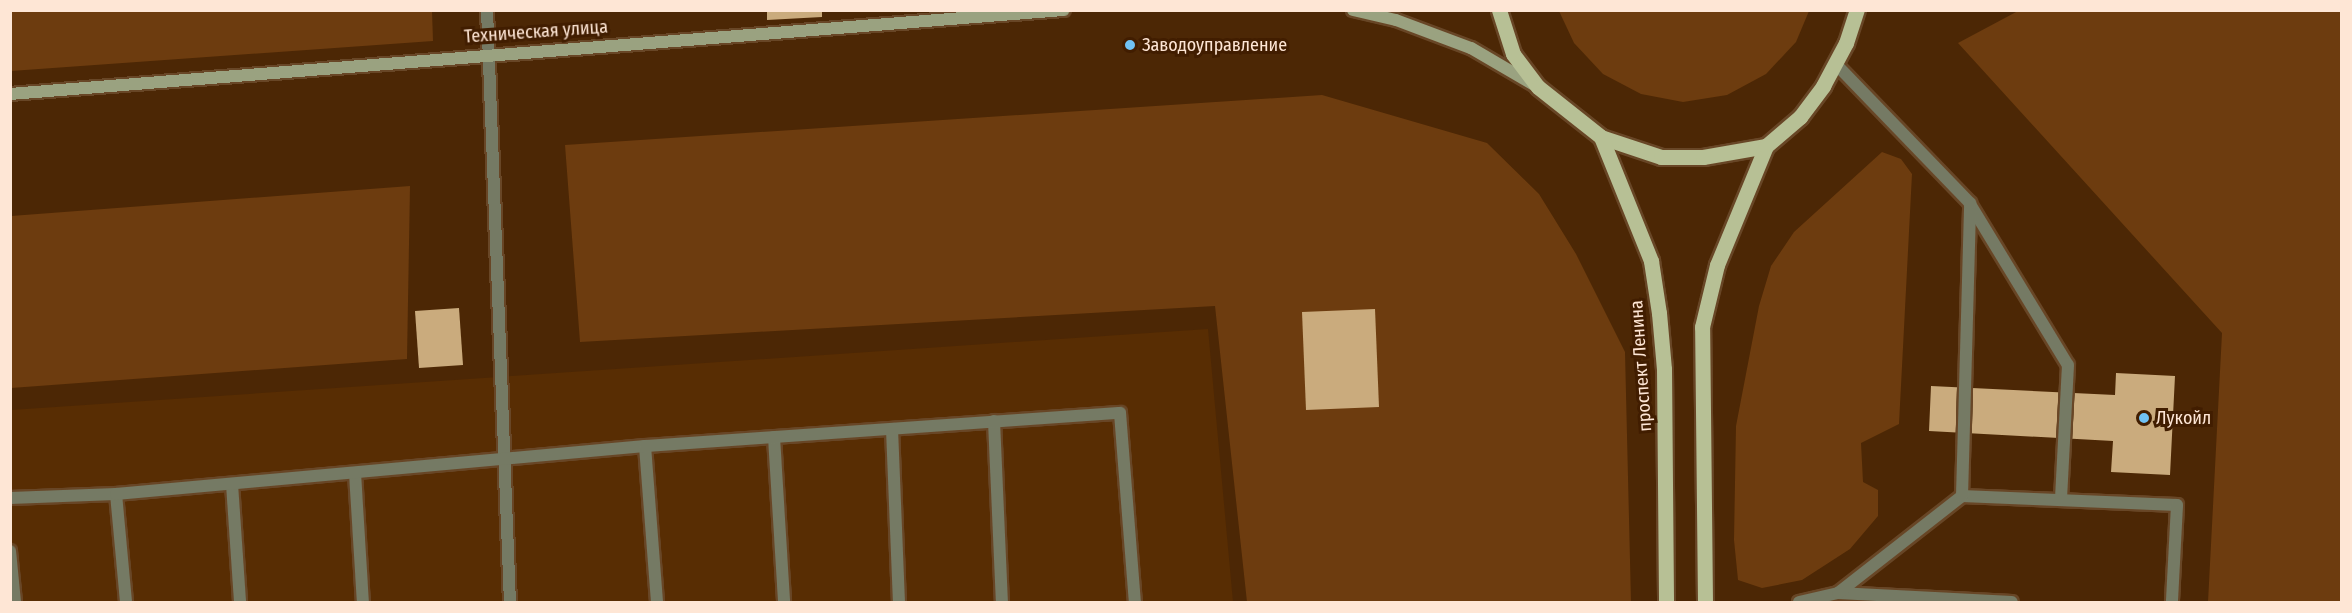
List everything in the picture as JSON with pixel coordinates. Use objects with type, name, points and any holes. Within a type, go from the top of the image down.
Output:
[{"type":"main road","name":"Техническая улица","points":[[10,94],[1064,10]]},
{"type":"main road","points":[[1353,10],[1396,20],[1471,48],[1538,87],[1601,137],[1661,157],[1703,157],[1766,146]]},
{"type":"main road","points":[[1499,10],[1513,54],[1538,87]]},
{"type":"main road","points":[[1705,603],[1702,327],[1718,265],[1766,146],[1800,117],[1835,63],[1857,10]]},
{"type":"main road","name":"проспект Ленина","points":[[1601,137],[1651,261],[1659,313],[1664,369],[1666,603]]},
{"type":"lane","points":[[487,10],[510,603]]},
{"type":"lane","points":[[1835,63],[1970,203],[2068,365],[2061,501]]},
{"type":"lane","points":[[1962,496],[1970,203]]},
{"type":"lane","points":[[10,498],[116,494],[504,461],[645,446],[1120,413],[1135,603]]},
{"type":"lane","points":[[994,422],[1002,603]]},
{"type":"lane","points":[[892,429],[899,603]]},
{"type":"lane","points":[[774,437],[784,603]]},
{"type":"lane","points":[[645,446],[657,603]]},
{"type":"lane","points":[[355,473],[363,603]]},
{"type":"lane","points":[[232,484],[240,603]]},
{"type":"lane","points":[[116,494],[126,603]]},
{"type":"lane","points":[[1838,593],[1962,496],[2177,506],[2172,603]]},
{"type":"lane","points":[[10,551],[15,603]]},
{"type":"lane","points":[[1838,593],[1854,603]]},
{"type":"lane","points":[[1799,603],[1838,593],[2012,603]]},
{"type":"shaded area","points":[[11,10],[432,11],[433,41],[11,71]]},
{"type":"shaded area","points":[[1559,11],[1809,11],[1796,42],[1766,74],[1727,95],[1683,102],[1641,94],[1603,74],[1574,43]]},
{"type":"shaded area","points":[[2018,11],[2341,11],[2341,602],[2208,602],[2222,333],[1958,43]]},
{"type":"shaded area","points":[[1322,95],[1487,143],[1539,194],[1576,254],[1625,352],[1631,602],[1247,602],[1215,306],[580,342],[565,145]]},
{"type":"shaded area","points":[[1882,152],[1901,159],[1912,174],[1899,424],[1861,443],[1863,482],[1878,490],[1878,516],[1850,549],[1802,580],[1762,588],[1738,580],[1734,540],[1736,426],[1759,306],[1771,266],[1794,232]]},
{"type":"shaded area","points":[[410,186],[407,359],[11,388],[11,216]]},
{"type":"shaded area","points":[[1208,329],[1233,602],[11,602],[11,410]]},
{"type":"building","points":[[767,10],[822,10],[822,17],[767,20]]},
{"type":"building","points":[[459,308],[463,365],[419,368],[415,311]]},
{"type":"building","points":[[1375,309],[1379,407],[1306,410],[1302,312]]},
{"type":"building","points":[[2116,373],[2175,376],[2170,475],[2111,472],[2113,441],[1929,431],[1931,386],[2115,395]]},
{"type":"place","name":"Заводоуправление","points":[[1130,45]]},
{"type":"place","name":"Лукойл","points":[[2144,418]]}]
